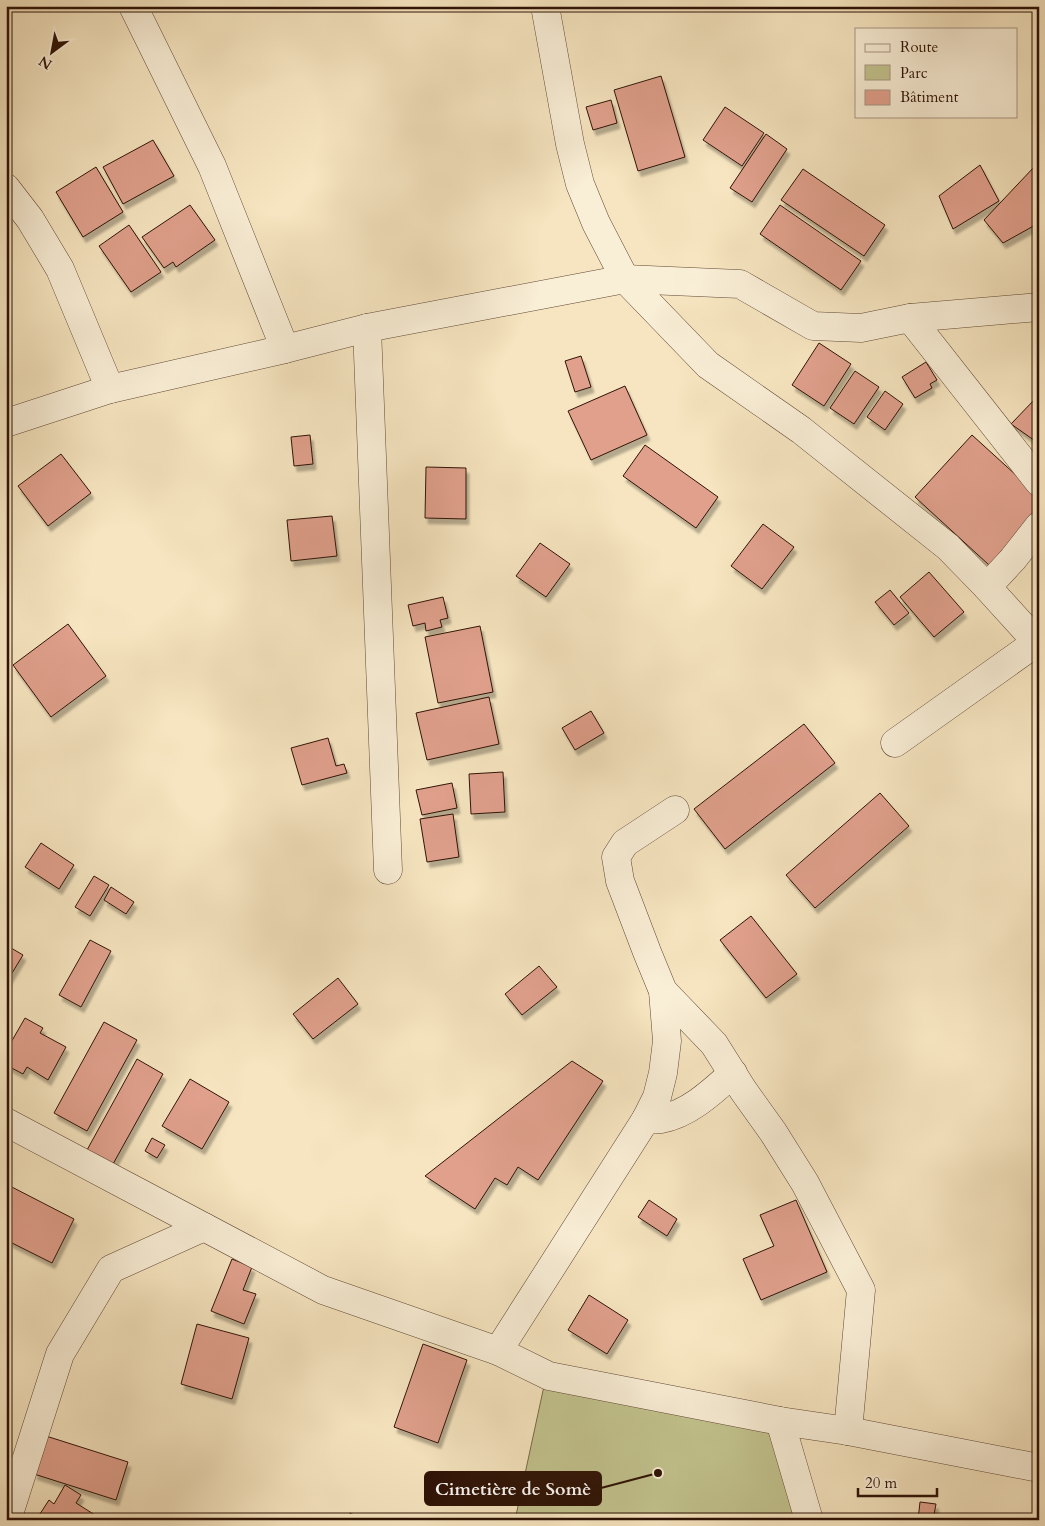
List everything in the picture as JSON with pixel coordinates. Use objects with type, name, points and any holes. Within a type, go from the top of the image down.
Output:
[{"type":"street","points":[[133,6],[212,166],[286,348]]},
{"type":"street","points":[[545,6],[570,144],[580,184],[596,223],[625,279],[708,365],[801,430],[948,546],[1037,642],[895,744]]},
{"type":"street","points":[[6,188],[30,218],[60,269],[110,389]]},
{"type":"street","points":[[6,423],[110,389],[367,328],[625,279],[740,284],[813,326],[861,328],[910,318],[1039,307]]},
{"type":"street","points":[[910,318],[1039,482]]},
{"type":"street","points":[[367,328],[388,870]]},
{"type":"street","points":[[987,587],[1014,559],[1039,526]]},
{"type":"street","points":[[675,810],[625,843],[616,857],[620,881],[664,991],[714,1044],[743,1090],[773,1132],[805,1183],[861,1290],[848,1431]]},
{"type":"street","points":[[498,1351],[646,1118],[657,1096],[663,1074],[667,1041],[664,991]]},
{"type":"street","points":[[646,1118],[661,1119],[679,1114],[706,1097],[733,1073]]},
{"type":"street","points":[[6,1122],[323,1290],[498,1351],[549,1376],[780,1421],[848,1431],[1039,1468]]},
{"type":"street","points":[[7,1520],[60,1354],[111,1269],[204,1227]]},
{"type":"street","points":[[780,1421],[809,1520]]},
{"type":"green space","points":[[544,1386],[777,1427],[805,1520],[515,1520]]},
{"type":"building","points":[[661,76],[685,157],[638,171],[614,90]]},
{"type":"building","points":[[611,100],[617,123],[593,130],[586,107]]},
{"type":"building","points":[[725,107],[764,133],[742,166],[703,140]]},
{"type":"building","points":[[766,134],[787,149],[752,202],[730,188]]},
{"type":"building","points":[[153,140],[174,176],[123,204],[103,167]]},
{"type":"building","points":[[980,165],[999,201],[953,229],[939,196]]},
{"type":"building","points":[[1035,166],[1039,169],[1039,223],[1003,243],[984,220]]},
{"type":"building","points":[[96,167],[123,212],[83,237],[56,192]]},
{"type":"building","points":[[803,169],[885,225],[864,256],[781,200]]},
{"type":"building","points":[[190,205],[215,240],[176,267],[173,262],[164,268],[142,237]]},
{"type":"building","points":[[780,205],[861,261],[841,290],[760,234]]},
{"type":"building","points":[[129,225],[161,272],[131,292],[99,246]]},
{"type":"building","points":[[819,343],[851,364],[824,406],[792,385]]},
{"type":"building","points":[[581,356],[591,387],[575,392],[565,361]]},
{"type":"building","points":[[926,362],[937,380],[930,384],[932,388],[915,398],[902,377]]},
{"type":"building","points":[[855,371],[879,387],[854,424],[830,408]]},
{"type":"building","points":[[625,386],[647,435],[591,460],[568,411]]},
{"type":"building","points":[[885,391],[903,404],[885,430],[867,417]]},
{"type":"building","points":[[1035,399],[1039,403],[1038,443],[1011,424]]},
{"type":"building","points":[[310,435],[313,464],[294,466],[291,437]]},
{"type":"building","points":[[972,435],[1039,496],[1039,510],[989,565],[915,497]]},
{"type":"building","points":[[645,445],[718,497],[696,528],[623,476]]},
{"type":"building","points":[[61,454],[91,493],[48,526],[18,486]]},
{"type":"building","points":[[426,467],[466,468],[466,519],[425,518]]},
{"type":"building","points":[[332,516],[337,556],[291,561],[287,520]]},
{"type":"building","points":[[763,524],[794,547],[762,589],[731,566]]},
{"type":"building","points":[[540,543],[570,564],[546,597],[516,576]]},
{"type":"building","points":[[929,572],[964,612],[934,637],[900,597]]},
{"type":"building","points":[[890,590],[909,613],[894,625],[875,602]]},
{"type":"building","points":[[443,597],[448,618],[440,620],[442,627],[426,631],[425,623],[413,626],[408,605]]},
{"type":"building","points":[[68,624],[106,676],[51,717],[13,665]]},
{"type":"building","points":[[480,626],[493,692],[438,703],[425,637]]},
{"type":"building","points":[[489,697],[499,744],[427,760],[416,713]]},
{"type":"building","points":[[591,711],[604,733],[575,750],[562,728]]},
{"type":"building","points":[[804,724],[835,763],[725,849],[694,809]]},
{"type":"building","points":[[328,738],[336,766],[344,764],[347,773],[302,785],[291,748]]},
{"type":"building","points":[[503,772],[505,812],[471,814],[469,774]]},
{"type":"building","points":[[452,783],[457,808],[422,815],[416,790]]},
{"type":"building","points":[[880,793],[909,826],[815,908],[786,875]]},
{"type":"building","points":[[453,814],[459,857],[427,862],[420,819]]},
{"type":"building","points":[[41,843],[74,865],[59,889],[25,867]]},
{"type":"building","points":[[94,876],[109,885],[90,916],[75,907]]},
{"type":"building","points":[[111,887],[134,902],[126,914],[104,900]]},
{"type":"building","points":[[751,916],[797,974],[766,998],[720,940]]},
{"type":"building","points":[[90,940],[111,951],[81,1007],[59,995]]},
{"type":"building","points":[[6,945],[23,955],[6,983]]},
{"type":"building","points":[[539,966],[557,987],[522,1015],[505,994]]},
{"type":"building","points":[[338,978],[358,1004],[313,1039],[293,1014]]},
{"type":"building","points":[[25,1018],[43,1028],[40,1033],[66,1047],[48,1080],[27,1067],[23,1074],[6,1065],[6,1051]]},
{"type":"building","points":[[104,1022],[137,1040],[87,1131],[54,1113]]},
{"type":"building","points":[[137,1059],[163,1074],[113,1164],[87,1150]]},
{"type":"building","points":[[572,1061],[603,1081],[538,1180],[518,1167],[507,1185],[495,1178],[475,1209],[425,1176]]},
{"type":"building","points":[[190,1079],[229,1102],[202,1149],[162,1126]]},
{"type":"building","points":[[152,1138],[165,1145],[157,1158],[145,1151]]},
{"type":"building","points":[[6,1184],[74,1219],[52,1263],[6,1240]]},
{"type":"building","points":[[649,1200],[677,1219],[667,1236],[638,1217]]},
{"type":"building","points":[[796,1200],[827,1272],[761,1300],[743,1259],[774,1246],[760,1215]]},
{"type":"building","points":[[232,1259],[252,1267],[243,1290],[256,1294],[244,1324],[211,1311]]},
{"type":"building","points":[[589,1295],[628,1320],[607,1354],[568,1330]]},
{"type":"building","points":[[197,1324],[249,1338],[232,1399],[181,1384]]},
{"type":"building","points":[[423,1344],[467,1360],[438,1443],[394,1427]]},
{"type":"building","points":[[46,1436],[128,1462],[116,1500],[34,1474]]},
{"type":"building","points":[[65,1485],[81,1495],[76,1503],[103,1520],[36,1520],[49,1500],[54,1504]]},
{"type":"building","points":[[920,1502],[936,1504],[933,1520],[918,1520]]},
{"type":"building","points":[[350,1513],[365,1520],[347,1520]]},
{"type":"place","name":"Cimetière de Somè","points":[[658,1473]]}]
